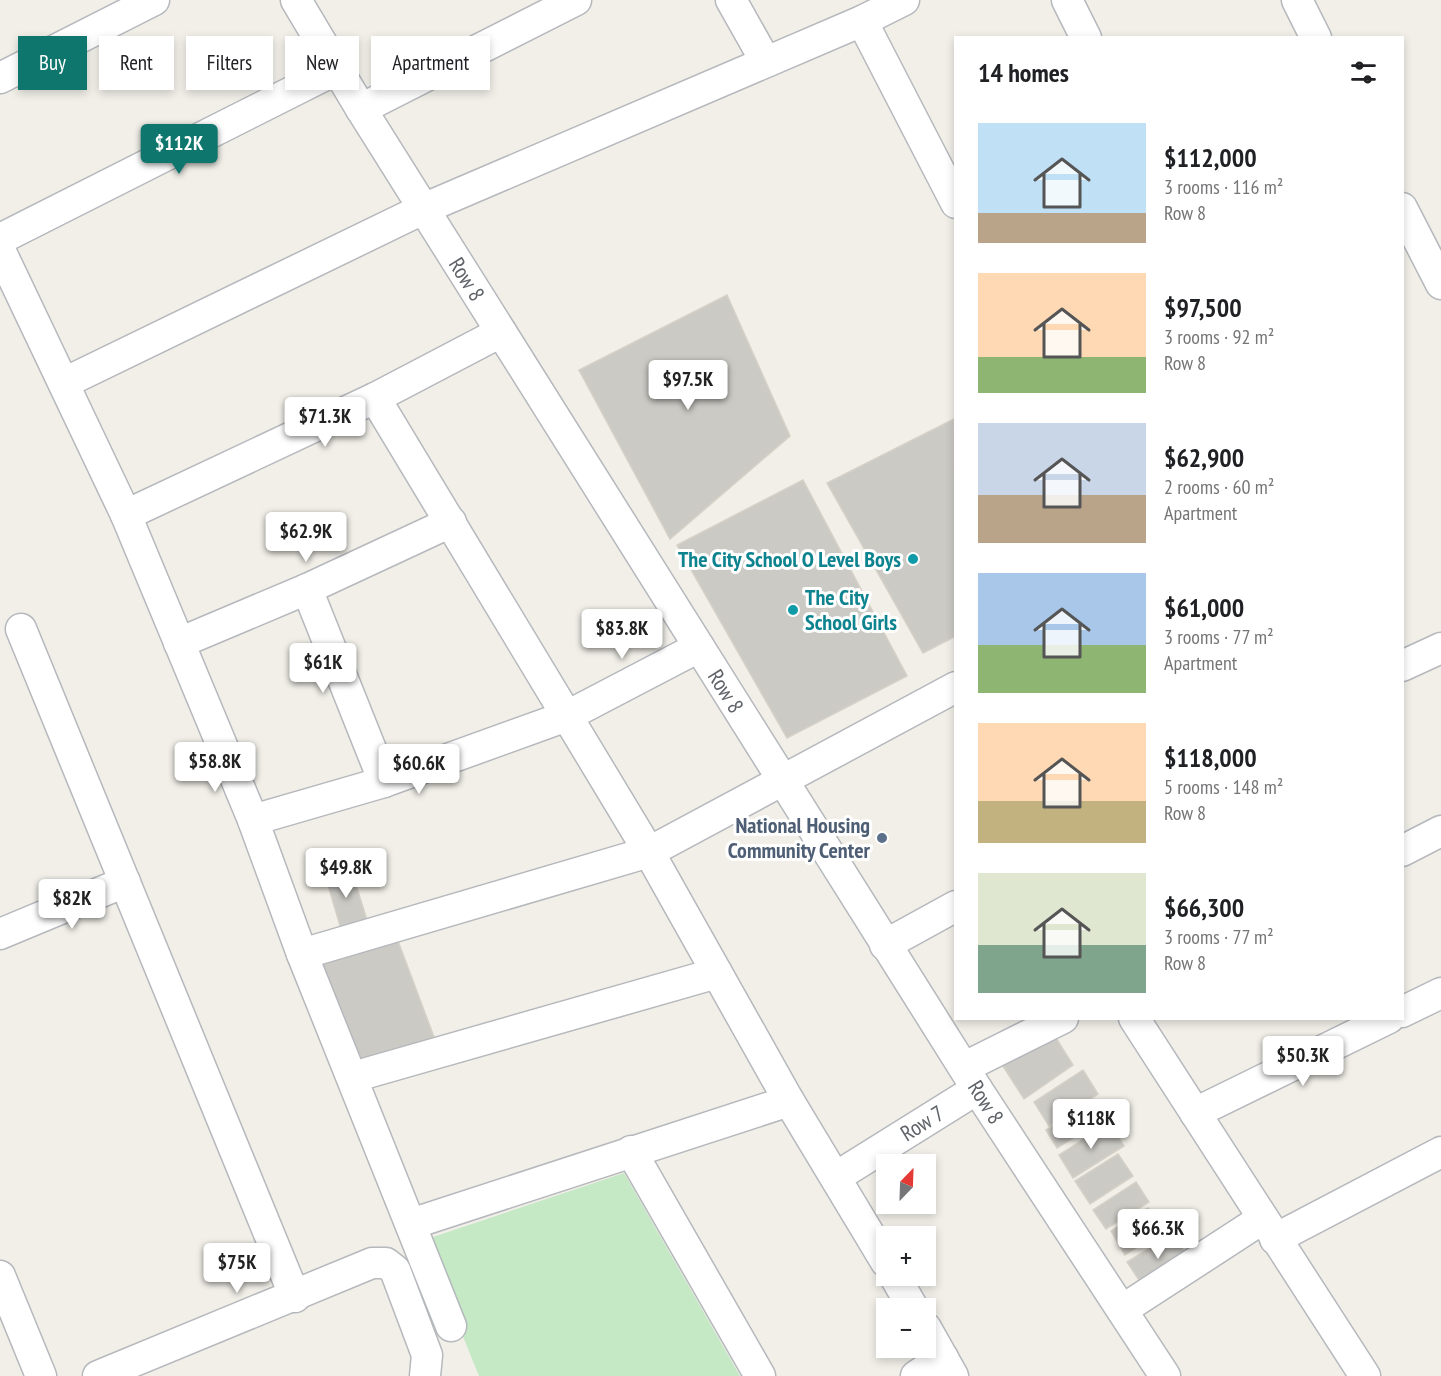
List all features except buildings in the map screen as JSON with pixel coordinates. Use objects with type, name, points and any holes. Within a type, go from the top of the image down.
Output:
[{"type":"street","points":[[0,78],[154,0]]},
{"type":"street","name":"Row 8","points":[[297,0],[318,36]]},
{"type":"street","points":[[361,109],[576,0]]},
{"type":"street","points":[[731,0],[766,62]]},
{"type":"street","points":[[64,383],[423,209],[862,21],[904,0]]},
{"type":"street","points":[[1067,0],[1085,36]]},
{"type":"street","points":[[1297,0],[1315,36]]},
{"type":"street","points":[[862,21],[954,199]]},
{"type":"street","points":[[0,238],[295,90]]},
{"type":"street","name":"Row 8","points":[[350,90],[885,945],[1165,1376]]},
{"type":"street","points":[[1404,212],[1441,284]]},
{"type":"street","points":[[0,250],[126,515],[253,820],[302,954],[451,1326]]},
{"type":"street","points":[[126,515],[375,398],[501,332]]},
{"type":"street","points":[[375,398],[649,852],[789,1101],[876,1245]]},
{"type":"street","points":[[179,643],[307,589],[450,522]]},
{"type":"street","points":[[307,589],[384,782]]},
{"type":"street","points":[[21,629],[295,1297]]},
{"type":"street","points":[[253,820],[384,782],[567,716],[699,647]]},
{"type":"street","points":[[1404,665],[1441,648]]},
{"type":"street","points":[[302,954],[649,852],[781,779],[954,688]]},
{"type":"street","points":[[1404,850],[1441,831]]},
{"type":"street","points":[[0,934],[125,882]]},
{"type":"street","points":[[885,945],[954,907]]},
{"type":"street","points":[[353,1077],[717,973]]},
{"type":"street","points":[[1404,1011],[1441,993]]},
{"type":"street","name":"Row 7","points":[[836,1177],[971,1078],[1060,1020]]},
{"type":"street","points":[[1135,1020],[1365,1376]]},
{"type":"street","points":[[1195,1113],[1385,1020]]},
{"type":"street","points":[[411,1224],[789,1101]]},
{"type":"street","points":[[631,1151],[760,1376]]},
{"type":"street","points":[[1122,1310],[1269,1229],[1441,1152]]},
{"type":"street","points":[[98,1376],[295,1297],[372,1263],[386,1263],[395,1270],[427,1354],[425,1376]]},
{"type":"street","points":[[0,1276],[41,1376]]},
{"type":"street","points":[[916,1376],[948,1367],[936,1346]]},
{"type":"green space","points":[[624,1173],[740,1376],[479,1376],[424,1240]]},
{"type":"place","name":"The City School O Level Boys","points":[[913,559]]},
{"type":"place","name":"The City School Girls","points":[[793,610]]},
{"type":"place","name":"National Housing Community Center","points":[[882,838]]}]
